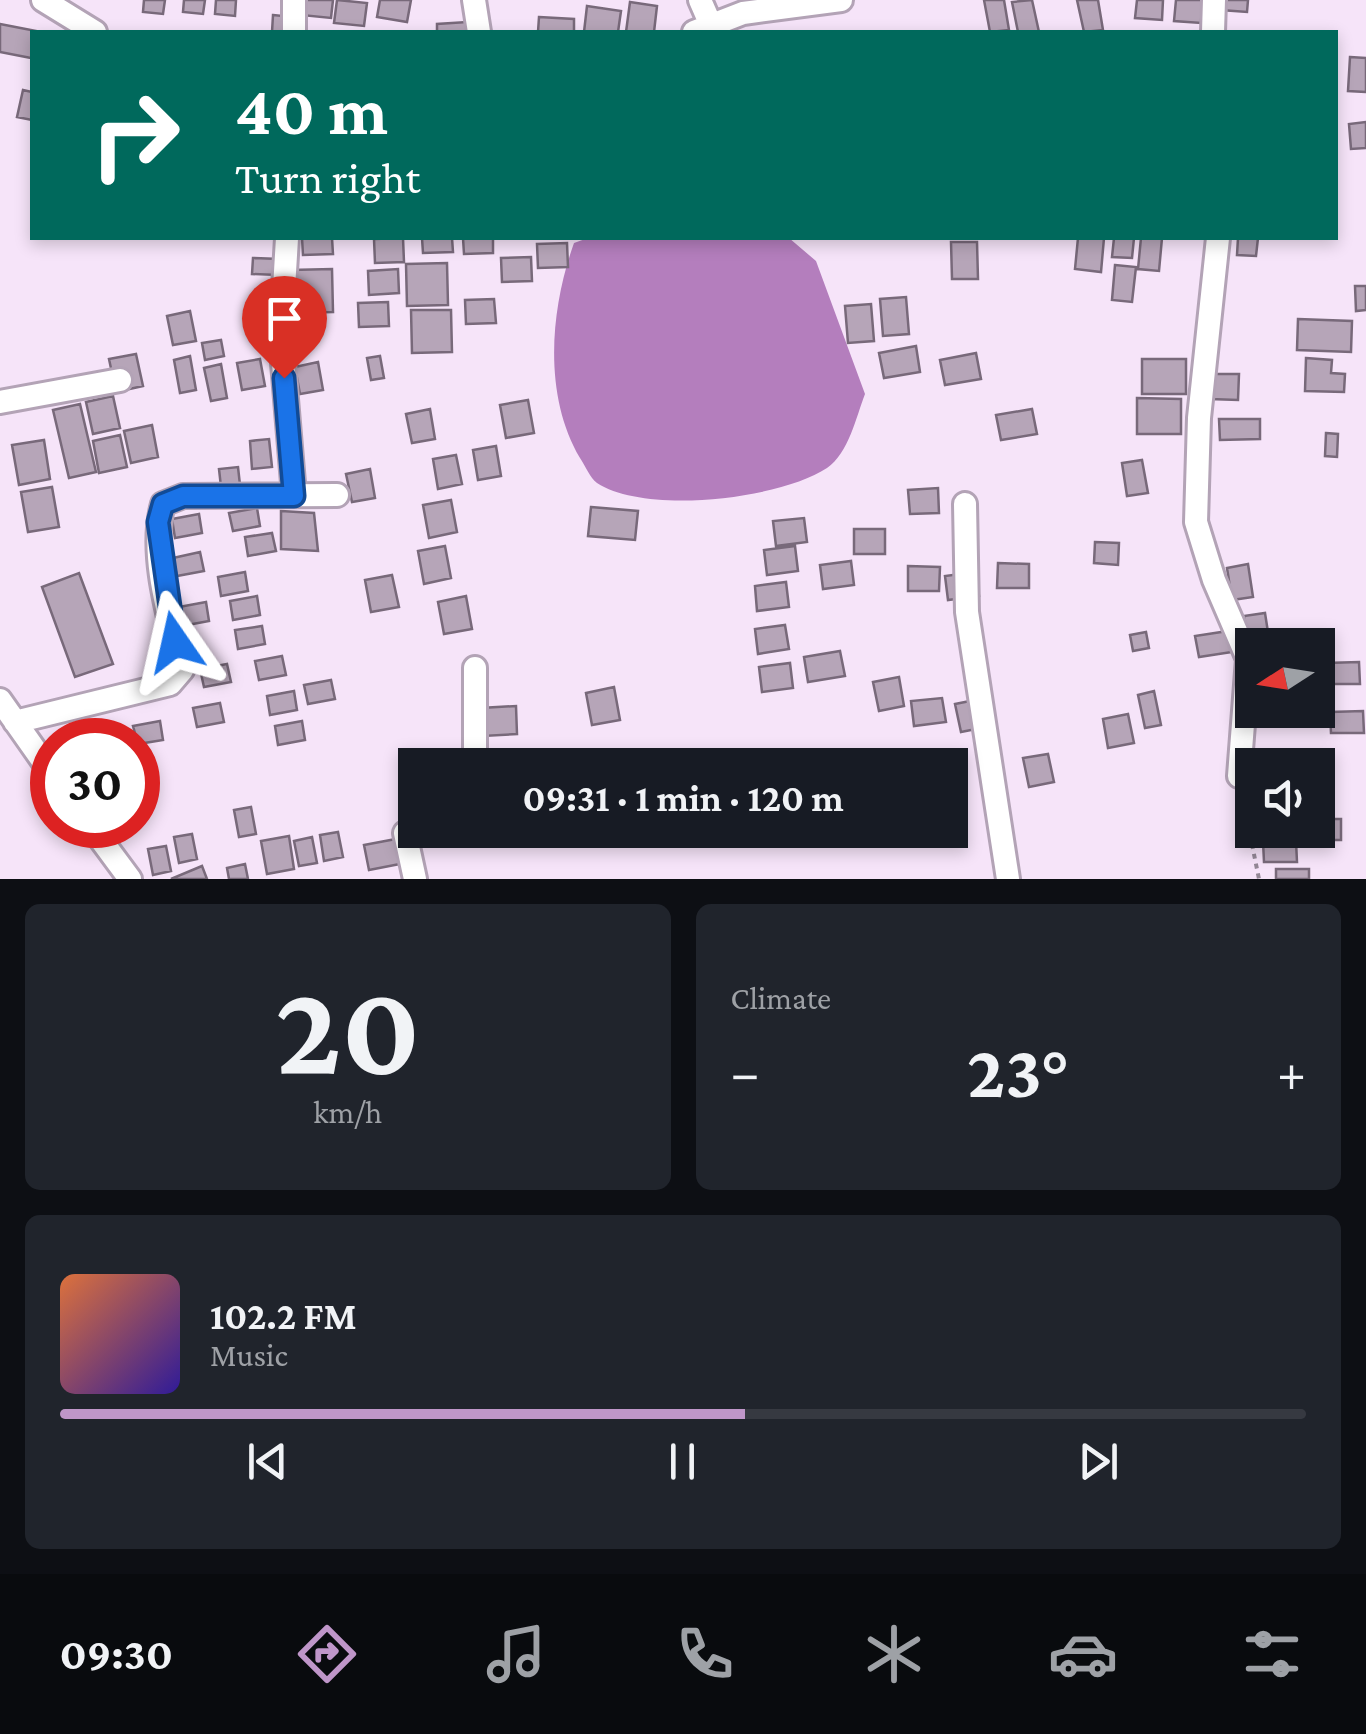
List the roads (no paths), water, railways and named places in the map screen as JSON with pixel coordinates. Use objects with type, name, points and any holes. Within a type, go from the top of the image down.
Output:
[{"type":"street","points":[[44,0],[92,30]]},
{"type":"street","points":[[294,0],[294,30]]},
{"type":"street","points":[[474,0],[478,30]]},
{"type":"street","points":[[700,0],[702,28],[776,7],[841,0]]},
{"type":"street","points":[[1213,30],[1214,0]]},
{"type":"street","points":[[286,240],[281,339],[294,496]]},
{"type":"street","points":[[1218,240],[1198,418],[1196,522],[1214,580],[1248,659],[1240,748]]},
{"type":"street","points":[[0,402],[120,380]]},
{"type":"street","points":[[15,722],[170,684],[182,670],[164,578],[158,522],[163,504],[183,496],[336,495]]},
{"type":"street","points":[[964,504],[967,612],[1008,879]]},
{"type":"street","points":[[475,668],[475,748]]},
{"type":"street","points":[[0,700],[30,743]]},
{"type":"street","points":[[107,848],[130,879]]},
{"type":"street","points":[[409,848],[416,879]]}]
